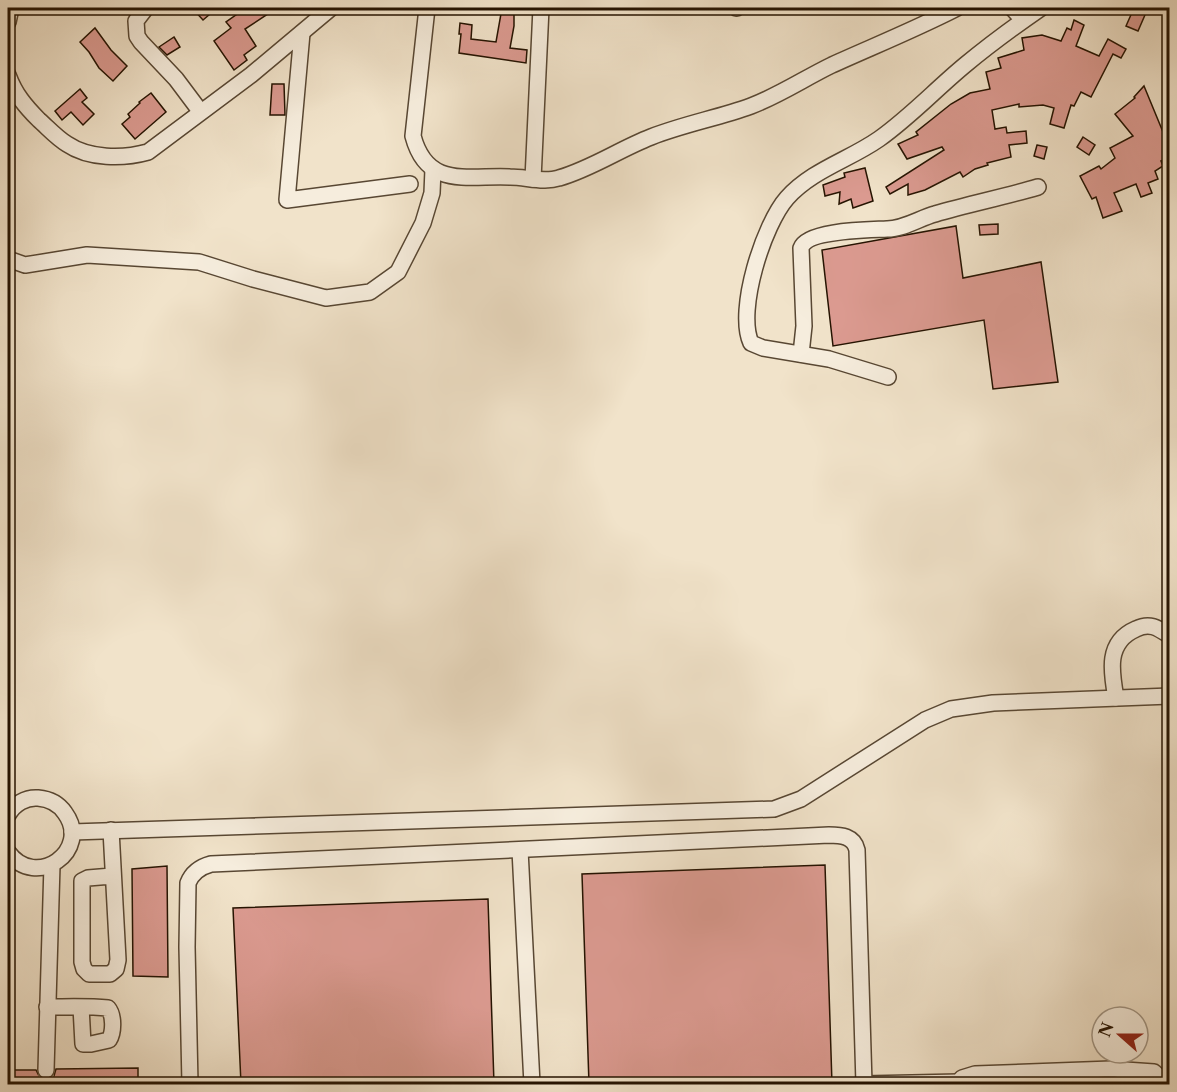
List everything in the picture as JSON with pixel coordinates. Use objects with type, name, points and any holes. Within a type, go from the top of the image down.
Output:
[{"type":"street","points":[[8,22],[11,8]]},
{"type":"street","points":[[146,8],[136,21],[137,36],[176,79],[200,111]]},
{"type":"street","points":[[8,75],[13,90],[23,104],[66,144],[117,158],[133,156],[148,152],[251,75],[331,8]]},
{"type":"street","points":[[427,8],[413,136],[416,149],[424,162],[439,173],[452,177],[558,179],[651,137],[758,103],[833,65],[957,8]]},
{"type":"street","points":[[533,178],[541,8]]},
{"type":"street","points":[[1012,8],[1023,20]]},
{"type":"street","points":[[888,377],[829,359],[754,346],[751,343],[746,332],[748,304],[756,262],[766,234],[779,208],[795,190],[877,141],[909,116],[965,64],[1041,8]]},
{"type":"street","points":[[302,33],[287,200],[410,184]]},
{"type":"street","points":[[8,259],[26,265],[87,255],[199,262],[326,298],[370,292],[398,272],[403,263],[423,223],[432,193],[433,169]]},
{"type":"street","points":[[801,354],[804,326],[801,248],[804,242],[847,231],[896,228],[935,214],[1038,187]]},
{"type":"street","points":[[1116,698],[1112,669],[1113,653],[1121,638],[1133,630],[1148,625],[1155,626],[1170,636]]},
{"type":"street","points":[[72,832],[774,808],[801,799],[925,720],[951,709],[993,703],[1170,696]]},
{"type":"street","points":[[8,814],[22,801],[35,798],[49,800],[61,807],[69,818],[72,832],[70,845],[63,857],[52,865],[38,868],[24,866],[13,859],[8,852]]},
{"type":"street","points":[[111,830],[112,876],[119,953],[114,972],[89,974],[82,962],[81,881],[88,878],[112,876]]},
{"type":"street","points":[[190,1084],[187,907],[189,883],[191,875],[211,864],[829,835],[843,836],[853,841],[857,850],[864,1084],[959,1083],[967,1076],[988,1072],[1111,1069],[1154,1072],[1158,1084]]},
{"type":"street","points":[[520,850],[532,1084]]},
{"type":"street","points":[[46,1070],[52,865]]},
{"type":"street","points":[[47,1007],[81,1007]]},
{"type":"building","points":[[192,8],[217,8],[203,20]]},
{"type":"building","points":[[246,8],[277,8],[245,29],[256,46],[244,55],[247,60],[234,70],[214,41],[231,28],[226,22]]},
{"type":"building","points":[[502,8],[514,8],[510,48],[527,50],[526,63],[459,53],[460,23],[472,25],[471,39],[496,42]]},
{"type":"building","points":[[1134,8],[1148,8],[1138,31],[1126,26]]},
{"type":"building","points":[[1074,20],[1084,25],[1076,46],[1099,56],[1108,39],[1126,49],[1121,58],[1113,54],[1091,97],[1081,92],[1074,106],[1071,105],[1064,128],[1050,124],[1054,108],[1043,105],[1019,107],[1019,104],[992,110],[995,129],[1006,127],[1007,133],[1026,131],[1027,143],[1009,145],[1011,157],[987,163],[988,165],[975,169],[963,177],[960,172],[925,190],[908,195],[908,184],[890,194],[886,187],[944,150],[942,147],[907,159],[898,144],[918,135],[916,132],[951,104],[970,93],[990,89],[986,72],[1001,68],[998,58],[1024,50],[1022,38],[1042,35],[1061,41],[1067,28],[1071,30]]},
{"type":"building","points":[[95,28],[111,50],[127,66],[113,81],[99,68],[80,42]]},
{"type":"building","points":[[174,37],[180,47],[167,55],[159,47]]},
{"type":"building","points":[[272,84],[284,84],[285,115],[270,115]]},
{"type":"building","points":[[1144,86],[1170,149],[1170,158],[1161,161],[1163,166],[1155,171],[1158,179],[1148,183],[1152,193],[1141,197],[1136,184],[1114,193],[1122,211],[1103,218],[1096,197],[1092,199],[1080,176],[1099,166],[1101,169],[1115,158],[1110,148],[1133,136],[1115,114],[1135,98]]},
{"type":"building","points":[[80,89],[87,98],[82,102],[94,114],[83,125],[71,112],[62,120],[55,111]]},
{"type":"building","points":[[151,93],[166,112],[135,139],[122,124],[130,117],[128,114],[139,102]]},
{"type":"building","points":[[1083,137],[1095,145],[1089,155],[1077,147]]},
{"type":"building","points":[[1037,145],[1047,147],[1044,159],[1034,156]]},
{"type":"building","points":[[865,168],[873,201],[853,208],[851,199],[839,204],[840,192],[825,196],[823,185],[845,177],[844,173]]},
{"type":"building","points":[[998,224],[998,234],[980,235],[979,225]]},
{"type":"building","points":[[956,226],[963,278],[1041,262],[1058,382],[993,389],[984,320],[833,346],[822,250]]},
{"type":"building","points":[[825,865],[832,1084],[589,1084],[582,874]]},
{"type":"building","points":[[167,866],[168,977],[133,976],[132,869]]},
{"type":"building","points":[[488,899],[494,1084],[241,1084],[233,908]]},
{"type":"building","points":[[138,1068],[138,1084],[8,1084],[8,1070],[36,1070],[40,1078],[46,1080],[54,1076],[56,1069]]},
{"type":"tunnel","points":[[46,1070],[46,1084]]}]
